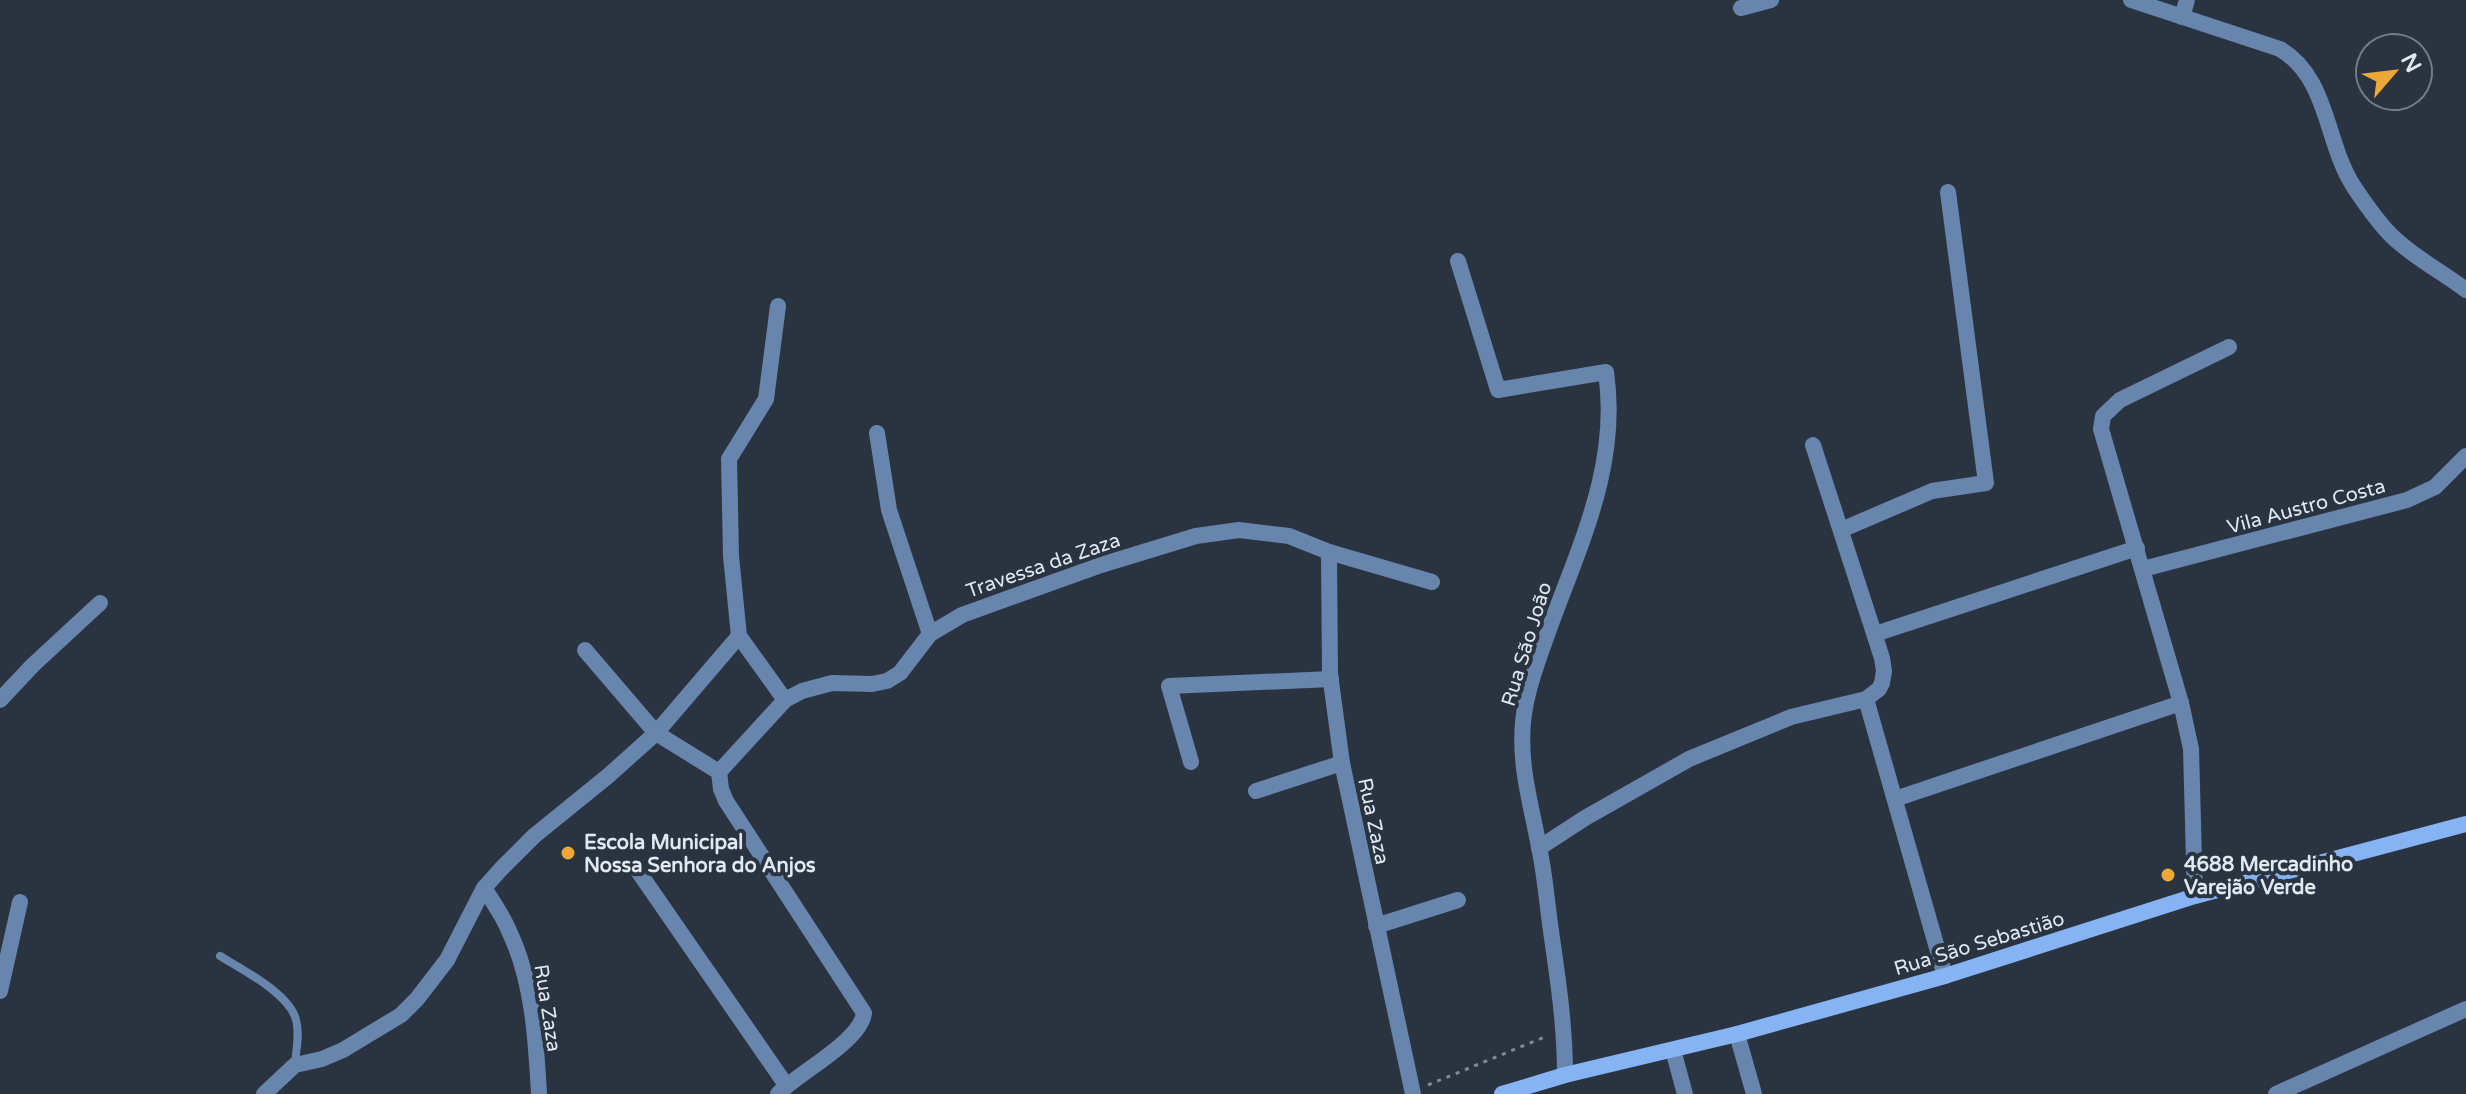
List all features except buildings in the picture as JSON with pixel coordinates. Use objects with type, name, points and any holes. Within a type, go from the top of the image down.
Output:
[{"type":"street","points":[[1741,8],[1771,0]]},
{"type":"street","points":[[2131,0],[2280,49],[2304,68],[2352,185],[2389,233],[2466,290]]},
{"type":"street","points":[[2182,17],[2187,0]]},
{"type":"street","points":[[1841,530],[1932,491],[1986,483],[1948,192]]},
{"type":"street","name":"Rua São João","points":[[1458,261],[1498,390],[1606,372],[1611,403],[1603,477],[1526,700],[1521,760],[1539,848],[1565,1029],[1565,1075]]},
{"type":"street","points":[[778,306],[766,399],[729,459],[731,556],[739,636],[785,700]]},
{"type":"street","points":[[2195,896],[2192,761],[2181,703],[2101,429],[2103,416],[2114,404],[2229,347]]},
{"type":"street","points":[[877,433],[889,510],[930,634]]},
{"type":"street","points":[[1539,848],[1689,759],[1791,717],[1866,699],[1879,689],[1884,677],[1875,634],[1813,445]]},
{"type":"street","name":"Vila Austro Costa","points":[[2143,569],[2407,500],[2435,487],[2466,456]]},
{"type":"street","name":"Travessa da Zaza","points":[[719,772],[785,700],[823,684],[887,681],[903,669],[930,634],[949,621],[993,602],[1196,536],[1239,530],[1289,536],[1329,552],[1432,582]]},
{"type":"street","points":[[1875,634],[2137,548]]},
{"type":"street","name":"Rua Zaza","points":[[1329,552],[1331,679],[1342,763],[1413,1093]]},
{"type":"street","points":[[0,700],[100,603]]},
{"type":"street","points":[[264,1094],[295,1065],[343,1050],[401,1015],[447,960],[484,888],[534,836],[656,733],[739,636]]},
{"type":"street","points":[[585,650],[656,733],[719,772],[726,801],[864,1013],[862,1025],[782,1089],[638,871]]},
{"type":"street","points":[[1191,762],[1169,686],[1331,679]]},
{"type":"street","points":[[1866,699],[1945,976]]},
{"type":"street","points":[[1895,799],[2181,703]]},
{"type":"street","points":[[1256,791],[1342,763]]},
{"type":"street","name":"Rua São Sebastião","points":[[1502,1094],[1565,1075],[1737,1034],[1945,976],[2195,896],[2466,824]]},
{"type":"street","name":"Rua Zaza","points":[[484,888],[509,930],[526,977],[533,1018],[539,1094]]},
{"type":"street","points":[[1376,926],[1458,900]]},
{"type":"street","points":[[0,991],[20,902]]},
{"type":"street","points":[[2276,1094],[2466,1009]]},
{"type":"street","points":[[1737,1034],[1754,1094]]},
{"type":"street","points":[[1673,1050],[1685,1094]]},
{"type":"lane","points":[[220,956],[274,991],[291,1007],[297,1023],[295,1065]]},
{"type":"path","points":[[1413,1093],[1565,1029]]},
{"type":"place","name":"Escola Municipal Nossa Senhora do Anjos","points":[[568,853]]},
{"type":"place","name":"4688 Mercadinho Varejão Verde","points":[[2168,875]]}]
